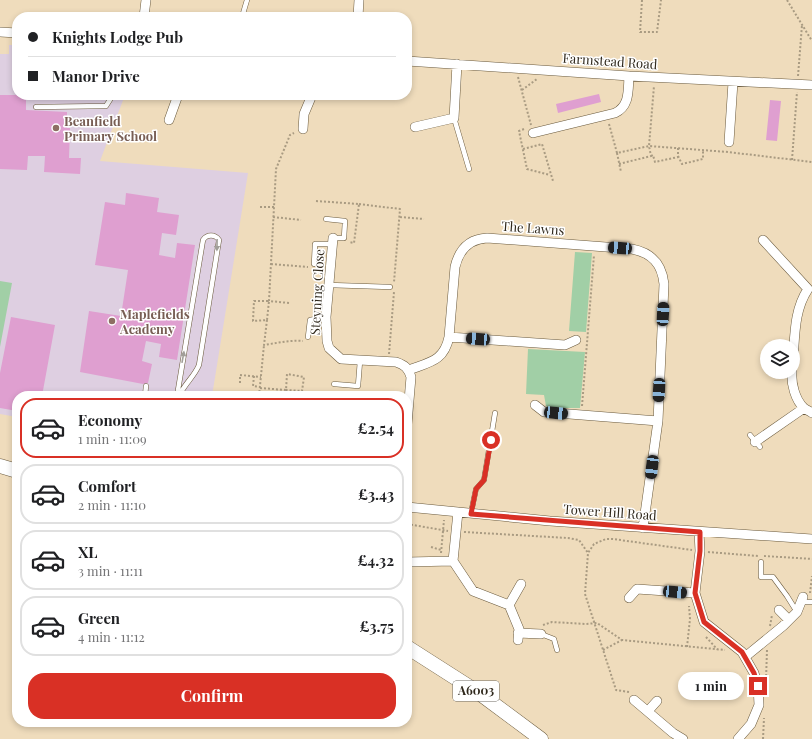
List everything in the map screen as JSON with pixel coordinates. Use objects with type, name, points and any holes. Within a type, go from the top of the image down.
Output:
[{"type":"highway","points":[[0,466],[12,470]]},
{"type":"highway","name":"A6003","points":[[412,650],[479,693],[541,739]]},
{"type":"street","points":[[145,12],[146,0]]},
{"type":"street","points":[[358,12],[359,0]]},
{"type":"street","points":[[0,32],[12,33]]},
{"type":"street","name":"Farmstead Road","points":[[412,61],[629,76],[812,85]]},
{"type":"street","points":[[415,127],[454,118],[457,64]]},
{"type":"street","points":[[532,130],[607,115],[622,110],[626,103],[629,76]]},
{"type":"street","points":[[730,142],[733,82]]},
{"type":"street","points":[[169,120],[176,100]]},
{"type":"street","points":[[303,129],[304,114],[310,100]]},
{"type":"street","name":"The Lawns","points":[[409,370],[434,361],[442,355],[447,346],[455,266],[458,256],[468,244],[476,240],[486,238],[595,246],[642,251],[649,255],[658,263],[663,272],[664,284],[658,421],[643,528]]},
{"type":"street","points":[[763,240],[810,287],[802,298],[798,309],[795,339]]},
{"type":"street","name":"Steyning Close","points":[[332,241],[326,318],[327,341],[329,348],[341,359],[404,364],[409,370]]},
{"type":"street","points":[[449,337],[565,345],[576,340]]},
{"type":"street","points":[[409,370],[411,377],[410,391]]},
{"type":"street","points":[[793,379],[798,398],[804,408],[812,413]]},
{"type":"street","points":[[535,405],[544,412],[658,421]]},
{"type":"street","points":[[755,442],[804,408]]},
{"type":"street","name":"Tower Hill Road","points":[[412,507],[471,514],[643,528],[812,539]]},
{"type":"street","points":[[458,512],[453,561],[473,591],[509,605],[518,629],[518,637],[541,634]]},
{"type":"street","points":[[700,532],[700,551],[691,593],[704,622],[744,654],[754,673],[758,686],[759,705],[751,724],[738,739]]},
{"type":"street","points":[[412,562],[453,561]]},
{"type":"street","points":[[509,605],[521,584]]},
{"type":"street","points":[[629,598],[635,584],[691,593]]},
{"type":"street","points":[[744,654],[789,620],[797,612],[802,599]]},
{"type":"street","points":[[779,610],[789,620]]},
{"type":"street","points":[[634,700],[673,733],[683,739]]},
{"type":"street","points":[[648,711],[657,702]]},
{"type":"lane","points":[[243,12],[247,0]]},
{"type":"lane","points":[[36,107],[106,106],[110,100]]},
{"type":"lane","points":[[454,118],[469,169]]},
{"type":"lane","points":[[314,264],[315,244],[344,238],[345,221],[326,219]]},
{"type":"lane","points":[[179,391],[203,240],[205,237],[211,235],[217,237],[219,240],[199,365],[195,374],[184,385],[181,391]]},
{"type":"lane","points":[[329,285],[390,287]]},
{"type":"lane","points":[[308,339],[310,320],[326,318]]},
{"type":"lane","points":[[334,384],[358,386],[360,361]]},
{"type":"lane","points":[[146,386],[146,391]]},
{"type":"lane","points":[[471,514],[476,489],[484,480],[496,414]]},
{"type":"lane","points":[[761,562],[761,577],[773,577],[797,612]]},
{"type":"lane","points":[[802,599],[812,602]]},
{"type":"lane","points":[[541,634],[554,639],[557,650]]},
{"type":"path","points":[[642,0],[640,32],[657,32],[660,0]]},
{"type":"path","points":[[787,0],[812,41]]},
{"type":"path","points":[[519,68],[518,77],[532,130],[519,131],[527,170],[550,175]]},
{"type":"path","points":[[522,90],[538,79],[539,69]]},
{"type":"path","points":[[655,77],[649,146],[655,162],[678,157],[678,155]]},
{"type":"path","points":[[607,115],[621,172]]},
{"type":"path","points":[[260,391],[269,301],[276,169],[290,135],[303,129]]},
{"type":"path","points":[[523,149],[542,144],[553,182]]},
{"type":"path","points":[[617,153],[649,146],[728,152],[812,162]]},
{"type":"path","points":[[678,148],[678,155],[682,164],[702,159],[703,150]]},
{"type":"path","points":[[619,164],[652,156]]},
{"type":"path","points":[[359,204],[400,209],[388,362]]},
{"type":"path","points":[[260,207],[274,207]]},
{"type":"path","points":[[273,217],[301,220]]},
{"type":"path","points":[[400,217],[424,219]]},
{"type":"path","points":[[581,416],[595,246]]},
{"type":"path","points":[[271,264],[330,268]]},
{"type":"path","points":[[267,320],[253,321],[254,301],[289,303]]},
{"type":"path","points":[[264,345],[281,343],[288,340],[308,339]]},
{"type":"path","points":[[254,376],[253,386],[286,390],[302,391],[304,377],[287,374],[286,390]]},
{"type":"path","points":[[240,383],[240,375],[261,377]]},
{"type":"path","points":[[440,561],[445,511]]},
{"type":"path","points":[[412,525],[444,531],[568,538],[579,540],[588,553]]},
{"type":"path","points":[[634,700],[630,692],[616,690],[585,594],[588,553],[594,544],[606,539],[613,539],[700,551],[812,559]]},
{"type":"path","points":[[431,547],[441,550]]},
{"type":"path","points":[[802,599],[810,597],[812,576]]},
{"type":"path","points":[[687,647],[691,593]]},
{"type":"path","points":[[541,634],[543,626],[552,622],[596,623],[622,640],[744,654]]},
{"type":"path","points":[[603,650],[622,640]]},
{"type":"shaded area","name":"Maplefields Academy","points":[[9,45],[12,45],[12,100],[123,100],[100,161],[248,173],[213,391],[12,391],[12,416],[0,414],[0,54],[9,54]]},
{"type":"green space","points":[[575,252],[592,253],[586,332],[569,331]]},
{"type":"green space","points":[[0,281],[12,283],[0,347]]},
{"type":"green space","points":[[528,349],[585,352],[580,408],[551,408],[546,406],[544,395],[526,394]]},
{"type":"building","points":[[599,94],[601,102],[558,113],[556,104]]},
{"type":"building","points":[[0,95],[12,95],[12,100],[26,100],[26,110],[67,112],[67,128],[70,128],[69,158],[81,158],[80,174],[44,172],[45,156],[28,156],[27,170],[0,169]]},
{"type":"building","points":[[770,100],[781,101],[777,141],[766,140]]},
{"type":"building","points":[[126,193],[159,198],[157,212],[179,215],[176,235],[162,233],[159,255],[175,258],[177,243],[195,245],[177,360],[159,357],[161,344],[146,341],[142,361],[152,364],[148,383],[143,384],[80,372],[89,311],[121,316],[128,270],[95,265],[105,202],[125,205]]},
{"type":"building","points":[[11,317],[55,325],[43,391],[12,391],[12,410],[0,408],[0,373]]},
{"type":"place","name":"Beanfield Primary School","points":[[56,128]]},
{"type":"place","name":"Maplefields Academy","points":[[112,321]]},
{"type":"route","points":[[491,440],[484,480],[476,489],[471,514],[700,532],[700,551],[695,593],[704,622],[742,652],[754,673],[758,686]]}]
